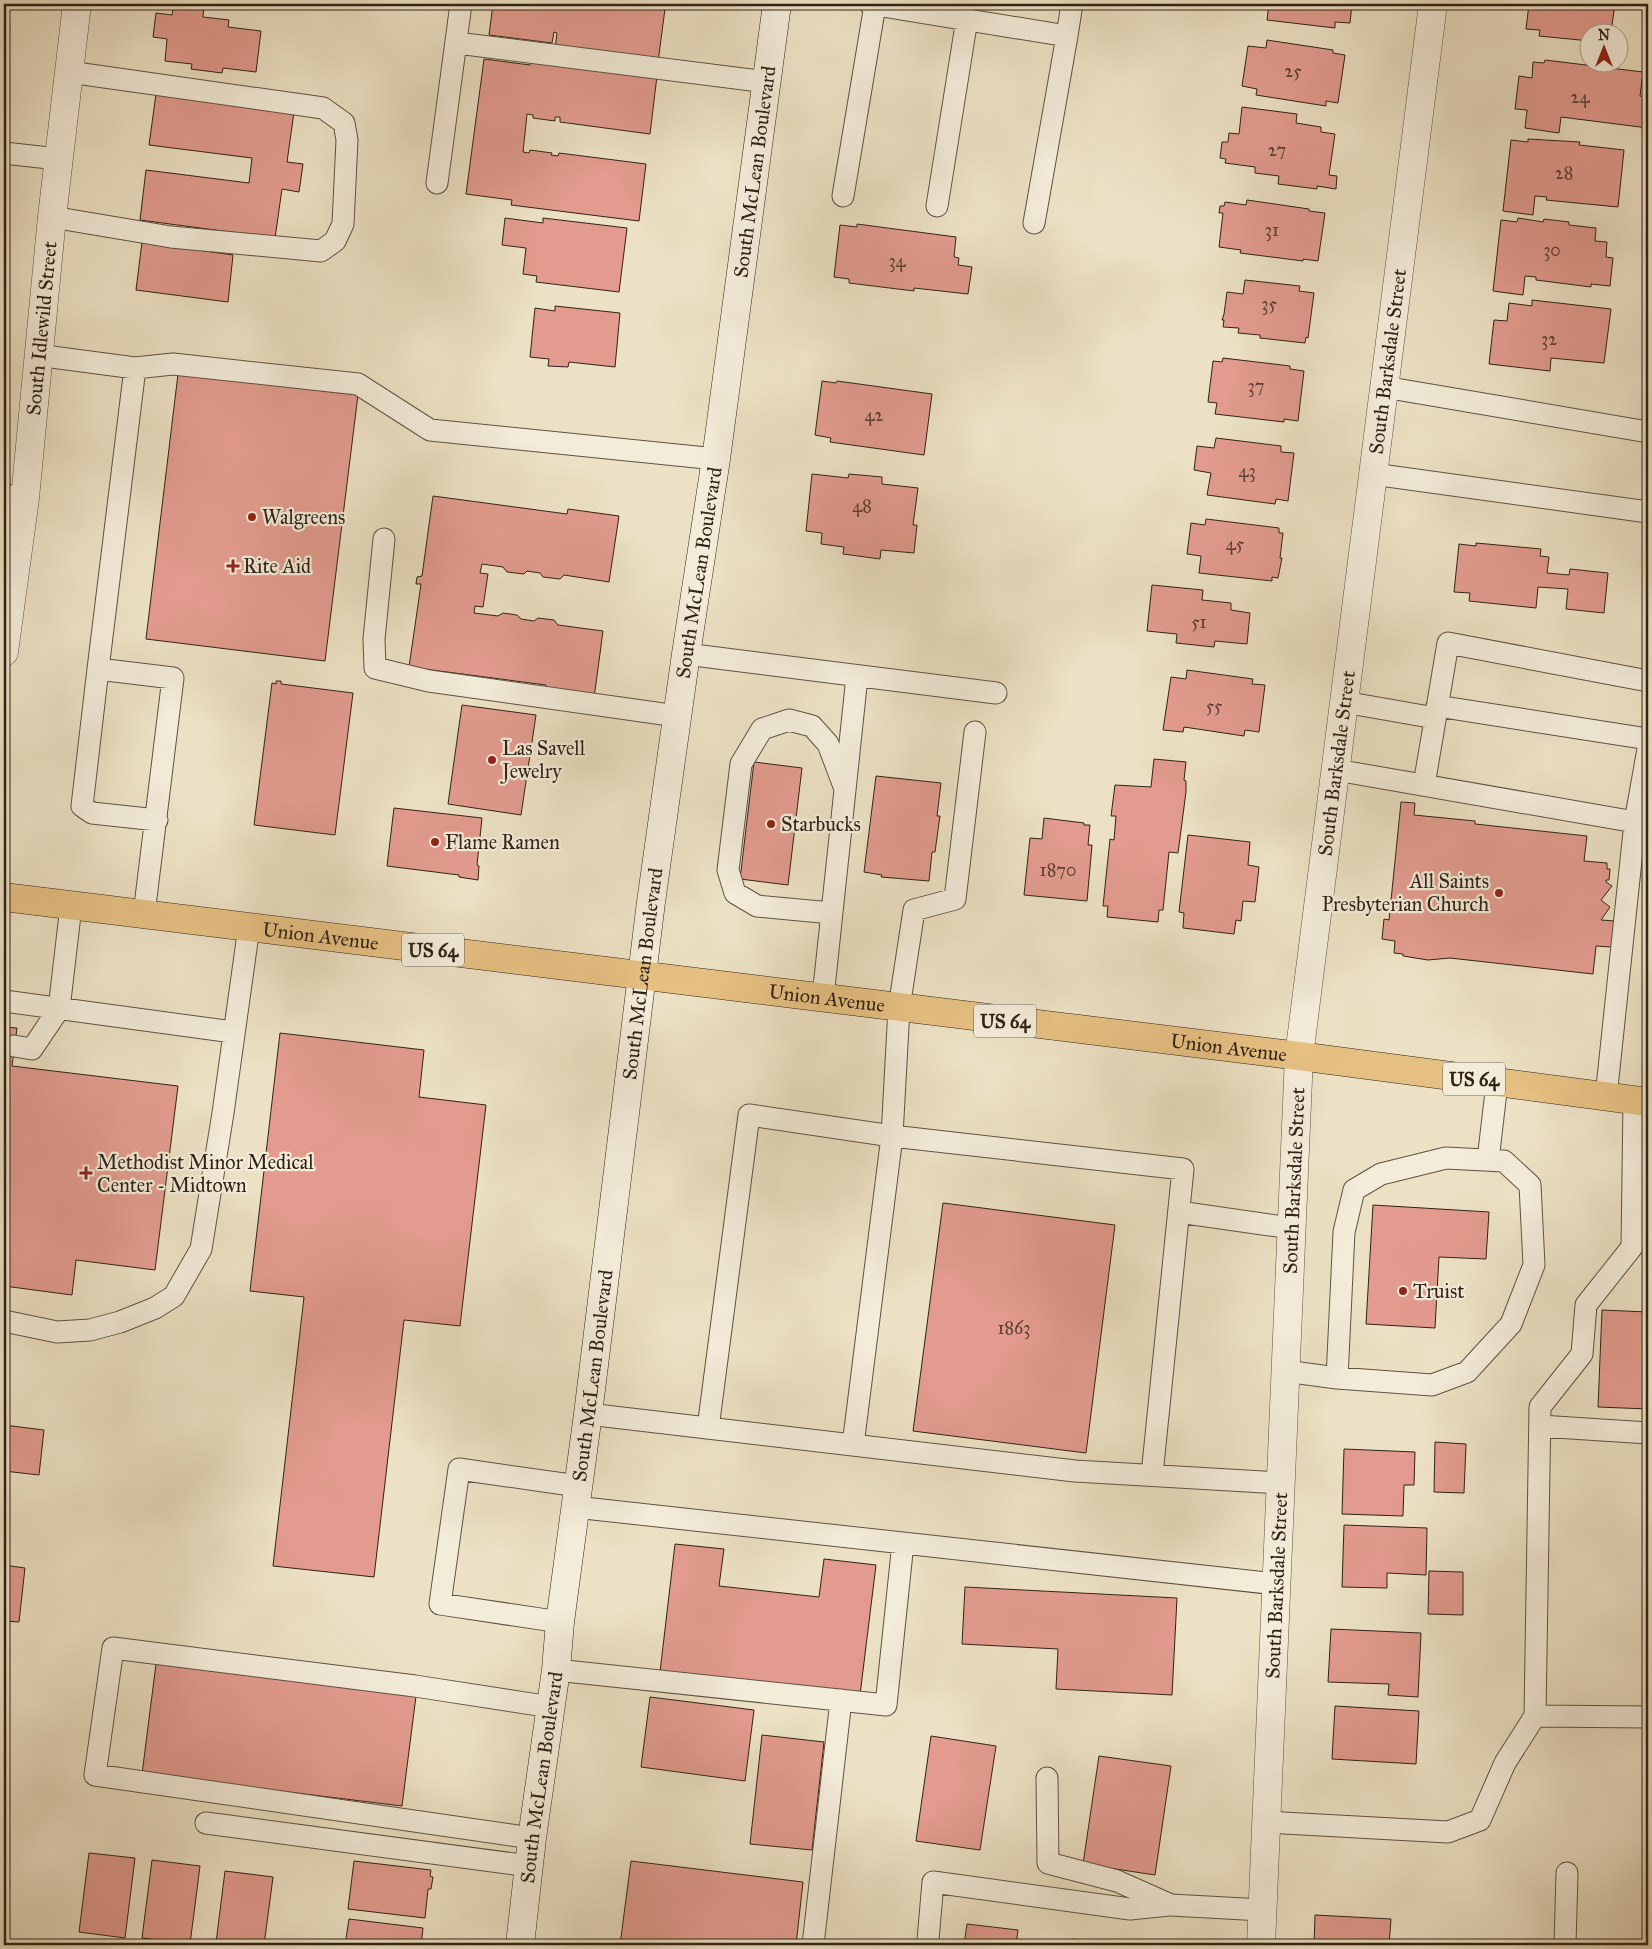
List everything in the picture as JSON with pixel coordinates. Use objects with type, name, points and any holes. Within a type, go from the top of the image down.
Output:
[{"type":"main road","name":"Union Avenue","points":[[4,897],[1299,1056],[1641,1102]]},
{"type":"street","name":"South Idlewild Street","points":[[4,652],[14,497],[37,355],[77,4]]},
{"type":"street","name":"South McLean Boulevard","points":[[520,1945],[642,976],[677,716],[716,459],[777,4]]},
{"type":"street","name":"South Barksdale Street","points":[[1261,1945],[1299,1056],[1433,4]]},
{"type":"lane","points":[[437,183],[461,4]]},
{"type":"lane","points":[[843,196],[873,4],[1067,36]]},
{"type":"lane","points":[[1034,223],[1072,4]]},
{"type":"lane","points":[[937,206],[967,19]]},
{"type":"lane","points":[[457,43],[767,82]]},
{"type":"lane","points":[[52,217],[171,236],[320,251],[335,241],[343,224],[347,140],[344,123],[323,108],[68,72]]},
{"type":"lane","points":[[4,153],[58,160]]},
{"type":"lane","points":[[37,355],[135,368],[173,364],[358,384],[430,430],[716,459]]},
{"type":"lane","points":[[135,368],[82,806],[92,813],[157,820]]},
{"type":"lane","points":[[1384,387],[1648,432]]},
{"type":"lane","points":[[1373,474],[1648,512]]},
{"type":"lane","points":[[384,539],[374,638],[375,668],[429,681],[677,716]]},
{"type":"lane","points":[[1424,785],[1448,643],[1648,681]]},
{"type":"lane","points":[[686,654],[996,694]]},
{"type":"lane","points":[[98,669],[173,678],[144,914]]},
{"type":"lane","points":[[822,997],[857,676]]},
{"type":"lane","points":[[1344,702],[1648,739]]},
{"type":"lane","points":[[831,912],[757,906],[735,893],[728,870],[741,764],[762,728],[789,720],[812,726],[828,744],[845,789]]},
{"type":"lane","points":[[853,1445],[892,1136],[899,1008],[914,910],[954,899],[975,732]]},
{"type":"lane","points":[[1606,1097],[1635,822],[1648,749]]},
{"type":"lane","points":[[1336,770],[1635,822]]},
{"type":"lane","points":[[14,1046],[32,1049],[59,1009],[71,906]]},
{"type":"lane","points":[[4,1321],[57,1332],[90,1330],[120,1322],[155,1308],[174,1296],[201,1248],[223,1113],[248,927]]},
{"type":"lane","points":[[4,1001],[233,1032]]},
{"type":"lane","points":[[1488,1160],[1497,1083]]},
{"type":"lane","points":[[1266,1822],[1448,1832],[1480,1820],[1505,1763],[1535,1716],[1540,1407],[1582,1354],[1586,1305],[1632,1247],[1641,1102]]},
{"type":"lane","points":[[708,1428],[749,1115],[892,1136],[1182,1169],[1152,1475]]},
{"type":"lane","points":[[1285,1371],[1337,1378],[1432,1385],[1467,1372],[1511,1324],[1534,1265],[1530,1185],[1504,1162],[1446,1158],[1381,1174],[1354,1190],[1344,1232],[1337,1378]]},
{"type":"lane","points":[[1179,1212],[1292,1228]]},
{"type":"lane","points":[[588,1414],[1074,1470],[1280,1483]]},
{"type":"lane","points":[[1540,1426],[1648,1434]]},
{"type":"lane","points":[[560,1622],[440,1604],[459,1469],[576,1496],[903,1543],[1276,1584]]},
{"type":"lane","points":[[556,1670],[886,1705],[903,1543]]},
{"type":"lane","points":[[532,1838],[95,1775],[113,1648],[415,1686],[551,1707]]},
{"type":"lane","points":[[813,1945],[841,1700]]},
{"type":"lane","points":[[1535,1716],[1648,1717]]},
{"type":"lane","points":[[1047,1778],[1048,1863],[1117,1881],[1172,1905]]},
{"type":"lane","points":[[206,1823],[529,1866]]},
{"type":"lane","points":[[1565,1945],[1568,1873]]},
{"type":"lane","points":[[928,1940],[933,1882],[1130,1909],[1172,1905],[1262,1910]]},
{"type":"building","points":[[174,4],[204,4],[203,17],[229,20],[228,27],[261,31],[256,72],[223,68],[222,73],[191,69],[192,64],[165,61],[167,39],[153,37],[156,13],[172,15]]},
{"type":"building","points":[[493,4],[639,4],[639,6],[665,9],[658,62],[555,49],[557,33],[554,32],[552,43],[489,35]]},
{"type":"building","points":[[1269,4],[1352,4],[1350,23],[1335,22],[1335,28],[1267,20]]},
{"type":"building","points":[[1529,4],[1615,4],[1612,22],[1580,22],[1580,40],[1539,36],[1540,30],[1526,29]]},
{"type":"building","points":[[1267,40],[1333,50],[1333,53],[1345,55],[1338,103],[1326,101],[1326,106],[1256,95],[1257,89],[1242,86],[1248,46],[1266,48]]},
{"type":"building","points":[[484,59],[530,65],[531,60],[657,76],[650,134],[560,122],[560,117],[555,117],[555,121],[533,118],[533,115],[527,114],[523,152],[529,153],[530,150],[552,153],[551,155],[558,156],[559,153],[646,164],[639,221],[511,205],[512,200],[466,194]]},
{"type":"building","points":[[1545,60],[1580,64],[1580,72],[1630,72],[1630,70],[1643,72],[1640,96],[1648,97],[1648,128],[1561,117],[1559,133],[1525,128],[1527,110],[1515,109],[1519,76],[1532,78],[1533,62],[1544,63]]},
{"type":"building","points":[[156,94],[294,112],[287,162],[303,164],[299,192],[282,189],[275,238],[140,220],[146,170],[249,183],[252,158],[149,145]]},
{"type":"building","points":[[1242,107],[1297,114],[1296,123],[1321,127],[1321,132],[1335,134],[1329,175],[1337,176],[1336,189],[1317,186],[1317,189],[1278,184],[1279,176],[1255,173],[1255,167],[1225,163],[1226,159],[1220,158],[1222,142],[1228,142],[1229,133],[1239,134]]},
{"type":"building","points":[[1528,139],[1580,142],[1579,145],[1624,150],[1618,207],[1546,200],[1547,197],[1535,196],[1533,215],[1503,211],[1511,140],[1528,142]]},
{"type":"building","points":[[1247,200],[1325,213],[1318,261],[1303,259],[1303,261],[1240,253],[1241,250],[1219,247],[1223,213],[1219,213],[1220,206],[1224,206],[1225,202],[1246,205]]},
{"type":"building","points":[[505,218],[543,223],[543,218],[627,228],[619,292],[536,282],[537,276],[523,274],[526,248],[502,245]]},
{"type":"building","points":[[1518,218],[1543,222],[1544,219],[1569,222],[1569,225],[1596,228],[1595,241],[1607,242],[1606,257],[1613,258],[1610,286],[1591,284],[1591,287],[1536,280],[1536,277],[1525,276],[1523,295],[1493,291],[1501,220],[1517,222]]},
{"type":"building","points":[[857,224],[956,237],[954,257],[959,258],[958,265],[972,267],[968,294],[914,288],[914,291],[849,283],[849,279],[834,277],[840,225],[857,227]]},
{"type":"building","points":[[142,242],[233,255],[228,302],[136,290]]},
{"type":"building","points":[[1245,280],[1300,286],[1299,291],[1314,293],[1308,338],[1306,337],[1305,343],[1260,338],[1260,335],[1238,333],[1239,328],[1223,327],[1224,320],[1222,320],[1227,292],[1243,294]]},
{"type":"building","points":[[1532,300],[1611,309],[1604,363],[1551,358],[1550,371],[1489,364],[1494,320],[1507,321],[1509,303],[1532,306]]},
{"type":"building","points":[[555,306],[620,313],[615,367],[569,362],[568,367],[548,366],[549,359],[530,357],[535,308],[555,311]]},
{"type":"building","points":[[1223,358],[1290,366],[1290,369],[1304,371],[1298,421],[1284,419],[1284,422],[1215,414],[1217,403],[1208,402],[1213,361],[1222,362]]},
{"type":"building","name":"Walgreens","points":[[178,374],[358,395],[325,661],[146,639]]},
{"type":"building","points":[[822,381],[836,383],[837,381],[932,394],[924,455],[830,442],[831,438],[815,435]]},
{"type":"building","points":[[1216,438],[1281,446],[1281,452],[1294,453],[1288,501],[1276,499],[1275,504],[1207,495],[1211,473],[1194,470],[1197,446],[1214,448]]},
{"type":"building","points":[[812,474],[848,478],[849,474],[882,477],[882,484],[918,488],[913,525],[917,525],[914,553],[881,550],[880,559],[843,554],[844,547],[821,544],[822,533],[806,531]]},
{"type":"building","points":[[433,496],[567,514],[568,509],[619,516],[609,582],[564,575],[560,579],[543,577],[540,573],[527,571],[524,574],[507,572],[503,567],[482,564],[480,573],[488,574],[483,607],[475,606],[474,613],[498,616],[503,613],[517,615],[521,619],[534,621],[538,618],[554,620],[558,625],[603,631],[594,698],[545,691],[546,685],[409,667],[421,584],[416,584],[417,577],[422,576]]},
{"type":"building","points":[[1206,519],[1279,528],[1279,533],[1283,533],[1280,558],[1282,558],[1278,578],[1272,577],[1272,581],[1199,573],[1201,556],[1187,554],[1191,523],[1205,525]]},
{"type":"building","points":[[1476,543],[1541,549],[1540,556],[1549,557],[1547,573],[1569,575],[1570,569],[1608,573],[1604,613],[1566,609],[1568,589],[1538,587],[1536,608],[1469,601],[1470,593],[1454,592],[1459,544],[1476,546]]},
{"type":"building","points":[[1152,585],[1203,590],[1202,600],[1231,603],[1231,610],[1250,613],[1247,644],[1215,641],[1214,647],[1176,643],[1177,634],[1147,631]]},
{"type":"building","points":[[1187,670],[1253,679],[1252,684],[1265,685],[1259,732],[1245,730],[1244,736],[1184,727],[1183,732],[1163,730],[1171,677],[1186,679]]},
{"type":"building","points":[[276,681],[281,681],[281,684],[353,693],[335,835],[254,825],[272,683],[276,684]]},
{"type":"building","name":"Las Savell Jewelry","points":[[462,705],[536,715],[521,815],[448,804]]},
{"type":"building","points":[[1154,759],[1186,762],[1184,780],[1186,781],[1186,792],[1178,853],[1169,852],[1163,910],[1159,910],[1158,922],[1107,917],[1108,906],[1103,906],[1110,839],[1114,840],[1116,816],[1111,816],[1115,785],[1151,787]]},
{"type":"building","name":"Starbucks","points":[[754,762],[802,768],[788,885],[740,879]]},
{"type":"building","points":[[876,776],[941,783],[937,816],[940,816],[935,852],[932,852],[929,881],[881,877],[882,875],[864,872]]},
{"type":"building","name":"All Saints Presbyterian Church","points":[[1401,802],[1415,803],[1414,815],[1475,821],[1475,824],[1587,836],[1584,861],[1607,863],[1607,869],[1610,869],[1609,880],[1606,880],[1606,882],[1612,886],[1601,900],[1610,907],[1601,920],[1615,921],[1612,947],[1596,946],[1593,974],[1450,958],[1428,960],[1394,953],[1395,941],[1382,939],[1384,919],[1389,920]]},
{"type":"building","name":"Flame Ramen","points":[[394,808],[482,818],[477,865],[479,866],[478,880],[459,877],[459,875],[387,866]]},
{"type":"building","points":[[1044,818],[1090,825],[1088,845],[1092,845],[1087,901],[1024,895],[1030,838],[1042,839]]},
{"type":"building","points":[[1188,835],[1250,842],[1248,865],[1259,867],[1255,902],[1243,901],[1241,921],[1236,920],[1234,934],[1183,928],[1184,913],[1179,912]]},
{"type":"building","name":"Methodist Minor Medical Center - Midtown","points":[[4,1027],[17,1028],[12,1066],[178,1086],[155,1270],[76,1260],[72,1295],[4,1286]]},
{"type":"building","points":[[280,1033],[424,1050],[419,1097],[486,1105],[460,1326],[404,1320],[374,1577],[273,1566],[304,1297],[250,1291]]},
{"type":"building","points":[[943,1203],[1115,1225],[1086,1453],[913,1431]]},
{"type":"building","name":"Truist","points":[[1373,1205],[1489,1212],[1486,1259],[1439,1257],[1435,1328],[1366,1324]]},
{"type":"building","points":[[1602,1310],[1648,1312],[1648,1409],[1598,1407]]},
{"type":"building","points":[[4,1425],[44,1430],[39,1475],[4,1471]]},
{"type":"building","points":[[1435,1442],[1466,1444],[1464,1493],[1434,1492]]},
{"type":"building","points":[[1344,1449],[1415,1452],[1414,1485],[1404,1485],[1403,1516],[1342,1514]]},
{"type":"building","points":[[1344,1525],[1427,1528],[1426,1575],[1387,1573],[1387,1588],[1342,1587]]},
{"type":"building","points":[[675,1544],[724,1549],[719,1586],[819,1597],[824,1559],[876,1565],[860,1695],[660,1672]]},
{"type":"building","points":[[4,1565],[25,1568],[19,1622],[4,1621]]},
{"type":"building","points":[[1429,1571],[1463,1572],[1463,1615],[1428,1614]]},
{"type":"building","points":[[965,1587],[1177,1598],[1172,1695],[1056,1689],[1058,1649],[962,1644]]},
{"type":"building","points":[[1331,1629],[1421,1633],[1418,1697],[1388,1695],[1389,1684],[1328,1682]]},
{"type":"building","points":[[156,1664],[416,1696],[402,1806],[142,1774]]},
{"type":"building","points":[[650,1697],[754,1710],[745,1781],[641,1767]]},
{"type":"building","points":[[1335,1706],[1419,1711],[1416,1764],[1332,1759]]},
{"type":"building","points":[[762,1735],[824,1742],[812,1850],[750,1844]]},
{"type":"building","points":[[931,1736],[996,1746],[980,1850],[916,1841]]},
{"type":"building","points":[[1099,1756],[1171,1766],[1155,1875],[1083,1864]]},
{"type":"building","points":[[89,1853],[135,1858],[125,1938],[79,1932]]},
{"type":"building","points":[[152,1860],[200,1866],[190,1944],[142,1938]]},
{"type":"building","points":[[354,1861],[431,1870],[430,1876],[433,1877],[431,1889],[428,1889],[425,1918],[348,1909]]},
{"type":"building","points":[[631,1861],[803,1882],[796,1945],[620,1945]]},
{"type":"building","points":[[225,1871],[273,1877],[264,1945],[216,1943]]},
{"type":"building","points":[[1315,1915],[1391,1919],[1389,1945],[1314,1945]]},
{"type":"building","points":[[349,1919],[423,1928],[421,1945],[345,1945]]},
{"type":"building","points":[[967,1924],[1018,1930],[1016,1945],[964,1945]]},
{"type":"building","points":[[1073,1939],[1124,1945],[1072,1945]]},
{"type":"place","name":"Walgreens","points":[[252,517]]},
{"type":"place","name":"Rite Aid","points":[[233,566]]},
{"type":"place","name":"Las Savell Jewelry","points":[[492,760]]},
{"type":"place","name":"Starbucks","points":[[771,824]]},
{"type":"place","name":"Flame Ramen","points":[[435,842]]},
{"type":"place","name":"All Saints Presbyterian Church","points":[[1499,893]]},
{"type":"place","name":"Methodist Minor Medical Center - Midtown","points":[[86,1173]]},
{"type":"place","name":"Truist","points":[[1403,1291]]}]
